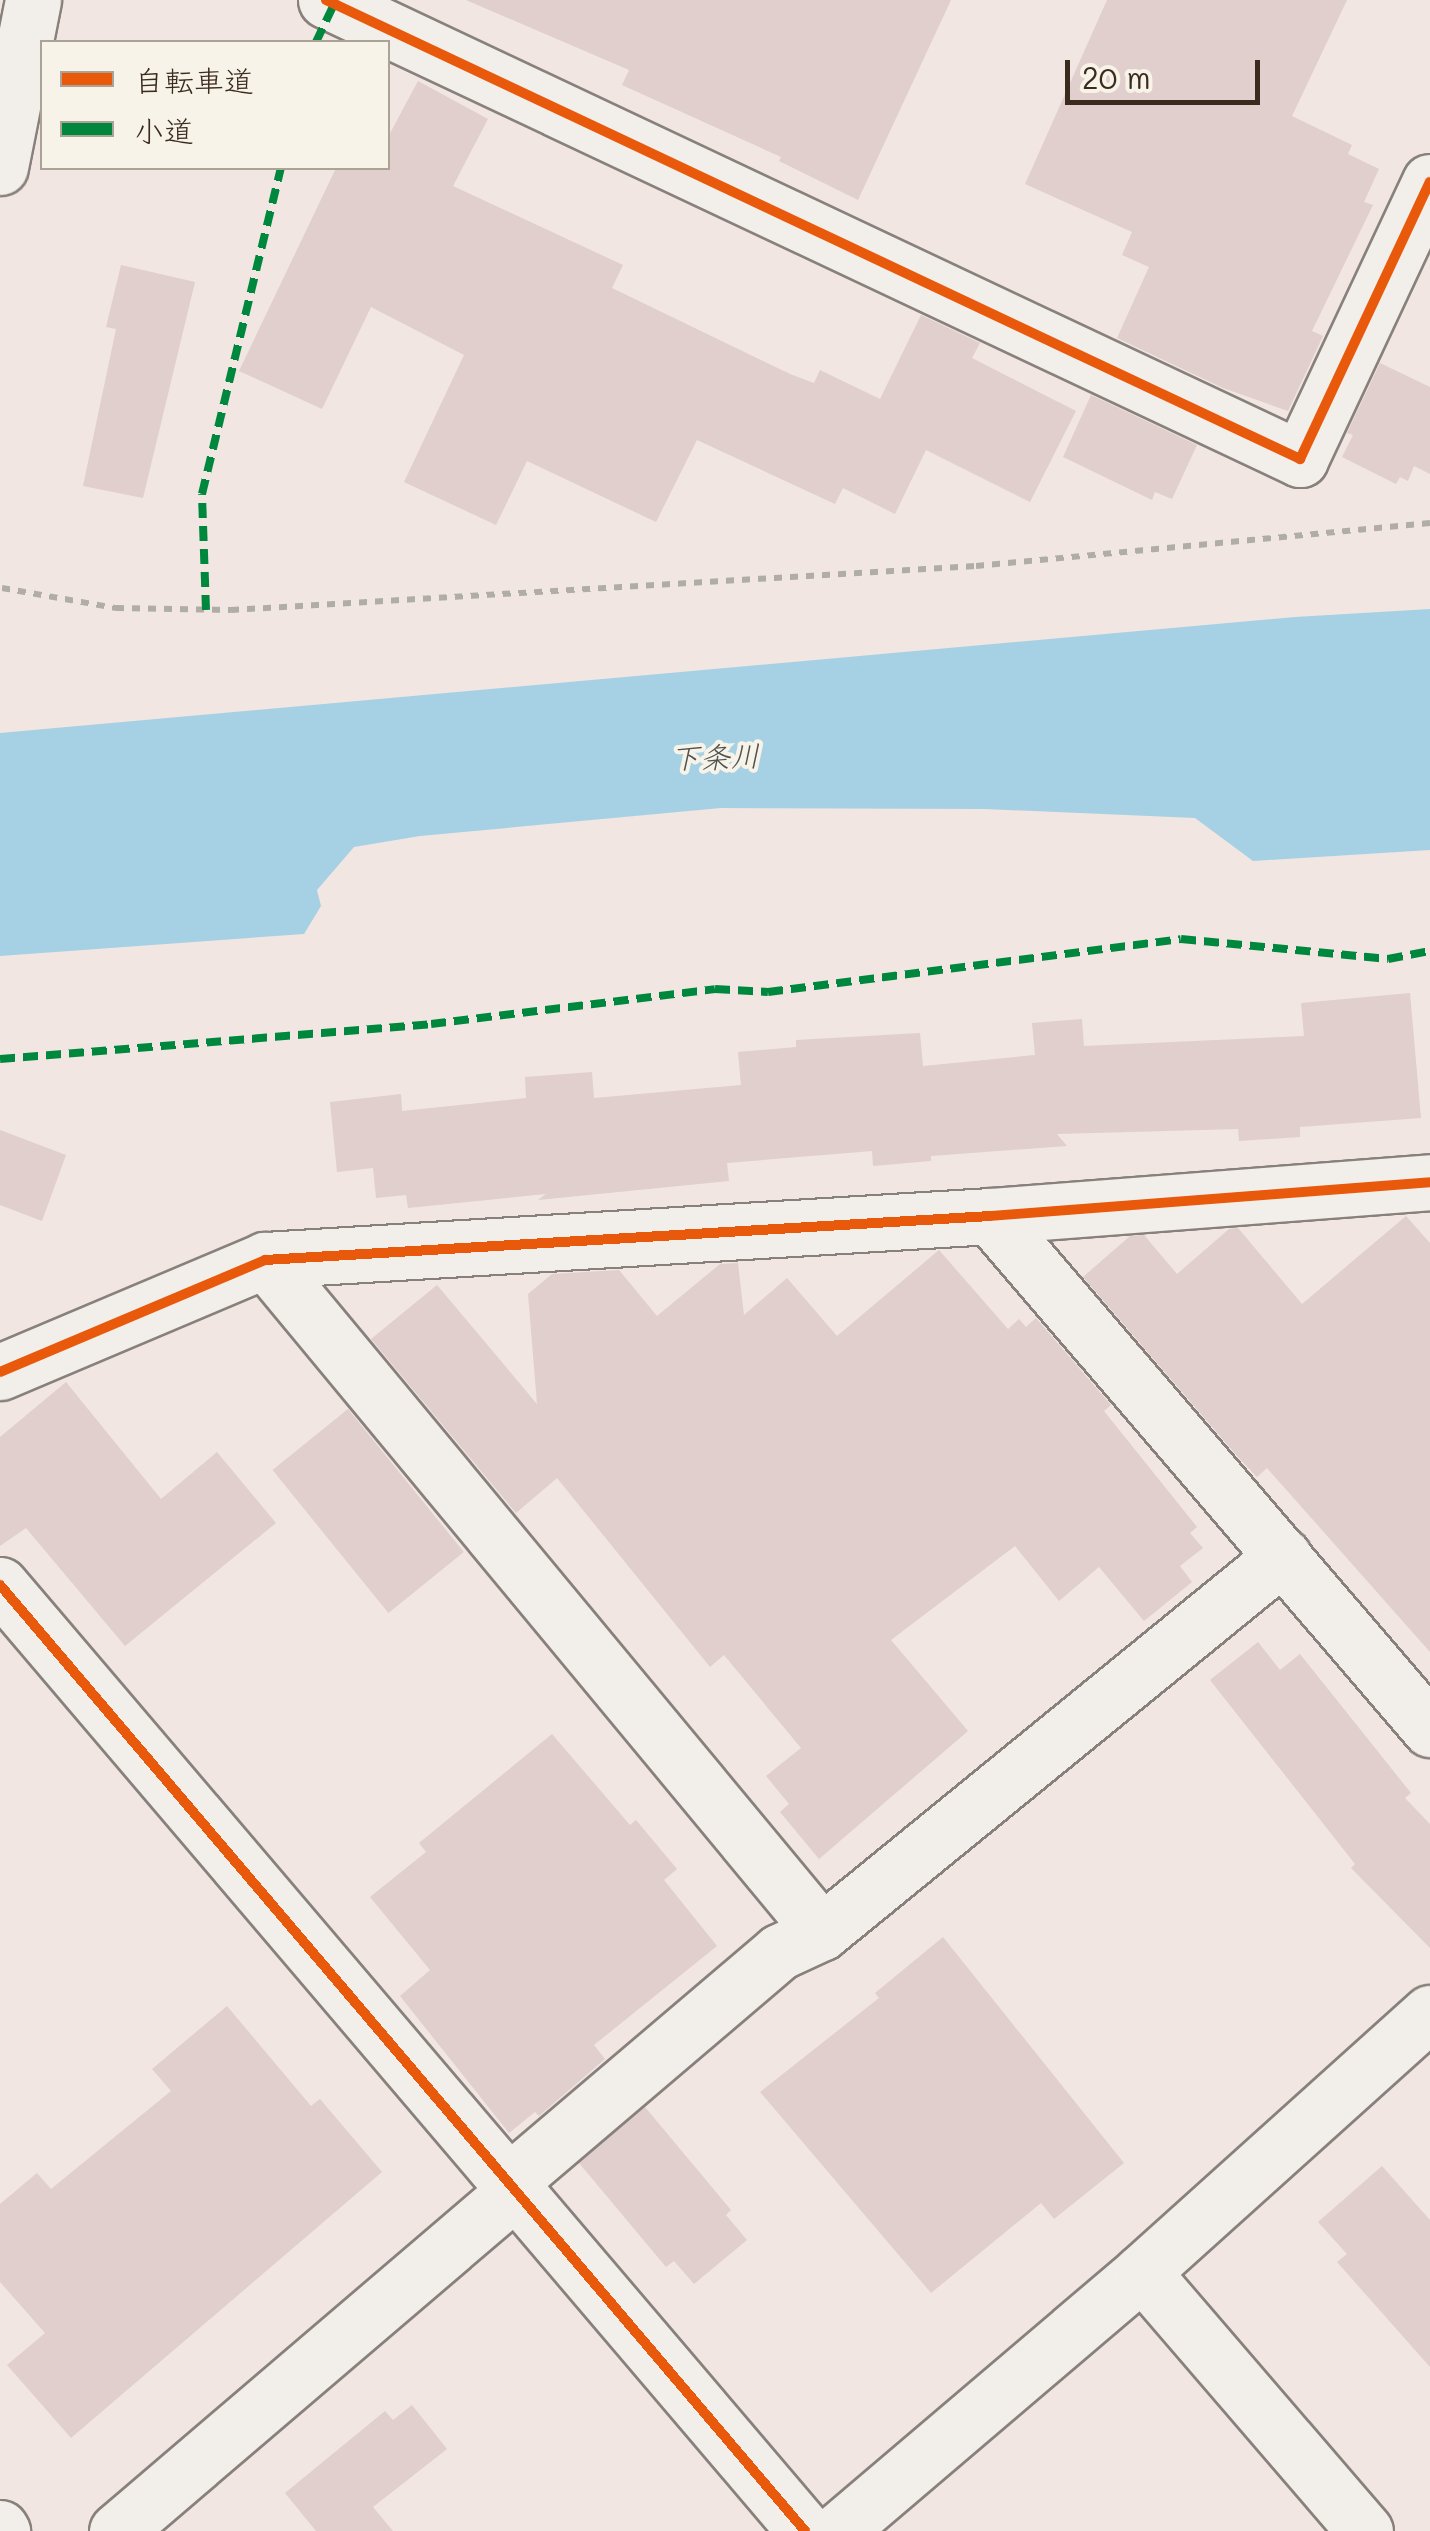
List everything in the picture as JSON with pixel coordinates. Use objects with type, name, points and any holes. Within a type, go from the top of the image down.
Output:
[{"type":"street","points":[[0,166],[33,0]]},
{"type":"street","points":[[326,0],[1300,459],[1430,182]]},
{"type":"street","points":[[0,1372],[264,1260],[990,1216],[1430,1182]]},
{"type":"street","points":[[990,1216],[1430,1729]]},
{"type":"street","points":[[264,1260],[822,1932]]},
{"type":"street","points":[[118,2531],[779,1952],[822,1932],[1283,1556]]},
{"type":"street","points":[[0,1585],[805,2531]]},
{"type":"street","points":[[838,2531],[1142,2272],[1430,2013]]},
{"type":"street","points":[[1142,2272],[1366,2531]]},
{"type":"path","points":[[2,588],[116,608],[231,610],[976,566],[1430,523]]},
{"type":"water","name":"下条川","points":[[1430,609],[1430,850],[1253,861],[1195,818],[985,809],[721,808],[420,836],[354,847],[317,890],[321,906],[304,934],[0,956],[0,733],[1295,617]]},
{"type":"building","points":[[466,0],[951,0],[858,200],[779,161],[781,157],[622,85],[629,70]]},
{"type":"building","points":[[1107,0],[1347,0],[1292,116],[1352,145],[1348,154],[1379,169],[1364,202],[1373,205],[1312,331],[1323,336],[1288,411],[1223,388],[1117,338],[1149,267],[1122,255],[1132,232],[1025,184]]},
{"type":"building","points":[[418,81],[488,119],[453,186],[623,265],[612,288],[790,374],[814,383],[820,370],[880,399],[921,315],[980,343],[972,358],[1076,411],[1030,502],[926,450],[895,514],[843,488],[835,504],[697,440],[656,522],[527,461],[496,525],[404,482],[464,355],[371,307],[322,409],[239,371],[335,170],[390,170],[390,133]]},
{"type":"building","points":[[121,265],[195,282],[143,498],[83,486],[116,329],[106,327]]},
{"type":"building","points":[[1380,363],[1430,387],[1430,474],[1414,466],[1408,481],[1400,477],[1396,484],[1342,457],[1353,435],[1347,433]]},
{"type":"building","points":[[1091,395],[1197,445],[1172,499],[1155,492],[1152,500],[1063,457]]},
{"type":"building","points":[[1410,993],[1421,1118],[1300,1127],[1300,1137],[1239,1141],[1238,1129],[1057,1134],[1067,1146],[931,1156],[931,1161],[873,1166],[872,1151],[727,1163],[729,1181],[408,1208],[406,1195],[376,1198],[373,1168],[337,1172],[330,1102],[401,1094],[402,1111],[526,1098],[525,1077],[592,1072],[594,1098],[741,1085],[738,1052],[796,1047],[796,1040],[920,1033],[923,1066],[1035,1055],[1032,1023],[1082,1019],[1084,1046],[1304,1036],[1301,1003]]},
{"type":"building","points":[[0,1130],[66,1155],[42,1221],[0,1205]]},
{"type":"building","points":[[1406,1216],[1430,1243],[1430,1652],[1267,1468],[1257,1477],[1238,1457],[1083,1277],[1130,1236],[1144,1235],[1177,1274],[1229,1229],[1238,1228],[1302,1304]]},
{"type":"building","points":[[939,1250],[1008,1329],[1019,1319],[1026,1327],[1036,1318],[1111,1405],[1104,1411],[1197,1527],[1190,1533],[1203,1548],[1180,1566],[1192,1582],[1144,1621],[1099,1567],[1059,1601],[1015,1546],[891,1640],[968,1731],[819,1859],[780,1812],[789,1804],[766,1776],[801,1748],[724,1655],[710,1667],[557,1478],[516,1513],[371,1339],[437,1285],[537,1404],[528,1294],[552,1274],[619,1270],[657,1316],[720,1264],[738,1263],[744,1315],[787,1278],[837,1336]]},
{"type":"building","points":[[66,1382],[161,1499],[217,1452],[276,1523],[125,1646],[26,1528],[0,1546],[0,1437]]},
{"type":"building","points":[[348,1409],[464,1552],[388,1613],[273,1470]]},
{"type":"building","points":[[1258,1642],[1280,1670],[1300,1654],[1411,1793],[1405,1798],[1430,1824],[1430,1948],[1351,1868],[1355,1864],[1210,1680]]},
{"type":"building","points":[[552,1734],[630,1825],[636,1820],[677,1869],[664,1880],[717,1946],[594,2045],[605,2059],[539,2116],[535,2112],[509,2133],[400,1996],[430,1970],[370,1897],[426,1852],[419,1843]]},
{"type":"building","points":[[943,1937],[1124,2163],[1054,2219],[1041,2203],[931,2293],[760,2092],[879,1998],[875,1993]]},
{"type":"building","points":[[227,2006],[311,2106],[320,2099],[382,2172],[71,2438],[7,2365],[45,2333],[0,2282],[0,2204],[37,2173],[51,2189],[171,2091],[152,2069]]},
{"type":"building","points":[[645,2107],[731,2210],[726,2215],[747,2240],[694,2284],[674,2261],[666,2267],[579,2163]]},
{"type":"building","points":[[1382,2166],[1430,2220],[1430,2367],[1337,2262],[1347,2254],[1318,2222]]},
{"type":"building","points":[[412,2405],[447,2449],[373,2507],[393,2531],[316,2531],[285,2493],[385,2411],[393,2420]]},
{"type":"marked path","points":[[317,40],[336,0]]},
{"type":"marked path","points":[[206,610],[202,494],[281,170]]},
{"type":"marked path","points":[[0,1059],[431,1024],[715,989],[768,992],[1181,939],[1388,959],[1430,951]]},
{"type":"cycle path","points":[[326,0],[1300,459],[1430,182]]},
{"type":"cycle path","points":[[0,1372],[265,1260],[990,1216],[1430,1182]]},
{"type":"cycle path","points":[[0,1585],[805,2531]]}]
